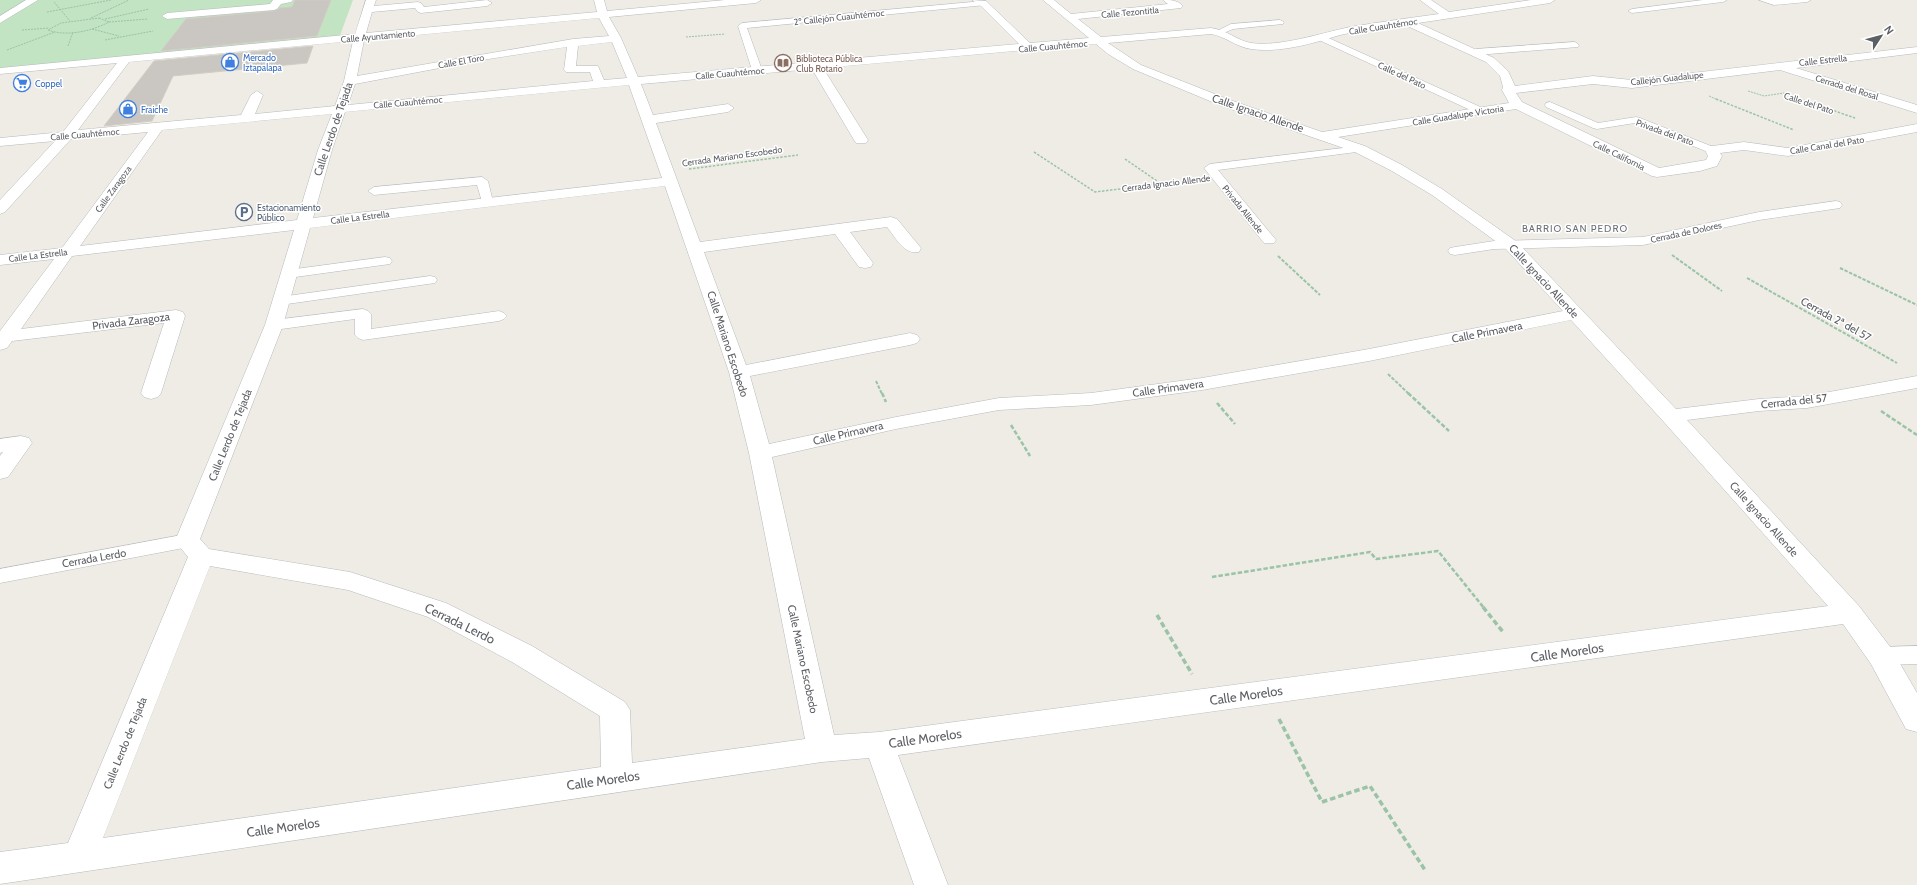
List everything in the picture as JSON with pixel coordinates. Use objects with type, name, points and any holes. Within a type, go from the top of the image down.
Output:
[{"type":"street","points":[[1,20],[33,0]]},
{"type":"street","points":[[167,16],[276,4],[288,0]]},
{"type":"street","points":[[637,11],[667,0]]},
{"type":"street","name":"Calle Ayuntamiento","points":[[0,71],[359,38],[601,7],[637,11],[756,0]]},
{"type":"street","name":"Calle Ignacio Allende","points":[[1048,0],[1098,42],[1125,60],[1162,79],[1226,103],[1323,135],[1360,149],[1398,168],[1437,192],[1474,217],[1510,245],[1671,416],[1850,613],[1881,656],[1917,720]]},
{"type":"street","name":"Calle Tezontitla","points":[[1070,17],[1178,6],[1168,0]]},
{"type":"street","points":[[1426,0],[1448,16]]},
{"type":"street","name":"Calle Cuauhtémoc","points":[[0,142],[302,113],[339,108],[600,84],[1219,32],[1244,44],[1252,46],[1322,38],[1324,36],[1353,30],[1550,0]]},
{"type":"street","points":[[980,1],[1029,48]]},
{"type":"street","points":[[253,2],[276,4]]},
{"type":"street","points":[[370,4],[418,5],[421,10],[487,3]]},
{"type":"street","points":[[269,16],[276,4]]},
{"type":"street","name":"Calle Lerdo de Tejada","points":[[79,857],[194,548],[274,325],[302,224],[339,108],[350,81],[359,38],[370,4]]},
{"type":"street","name":"Calle Mariano Escobedo","points":[[601,7],[634,81],[670,176],[739,372],[760,453],[822,749]]},
{"type":"street","name":"Calle Guadalupe Victoria","points":[[1407,22],[1476,52],[1498,67],[1507,78],[1508,95],[1518,105]]},
{"type":"street","name":"Calle El Toro","points":[[350,81],[498,54],[573,42],[616,38]]},
{"type":"street","points":[[573,42],[570,70],[594,68],[600,84]]},
{"type":"street","name":"Calle Estrella","points":[[1778,66],[1917,50]]},
{"type":"street","points":[[498,54],[503,66]]},
{"type":"street","points":[[0,209],[67,136],[126,59]]},
{"type":"street","points":[[816,66],[861,140]]},
{"type":"street","name":"Callejón Guadalupe","points":[[1508,90],[1593,80],[1632,84],[1702,74],[1778,66]]},
{"type":"street","name":"Cerrada del Rosal","points":[[1778,66],[1917,109]]},
{"type":"street","points":[[246,118],[257,95]]},
{"type":"street","points":[[302,113],[308,100]]},
{"type":"street","name":"Calle Guadalupe Victoria","points":[[1323,135],[1483,112],[1518,105]]},
{"type":"street","name":"Calle California","points":[[1518,105],[1657,173],[1700,167],[1712,163],[1715,156],[1712,150]]},
{"type":"street","points":[[648,120],[728,108]]},
{"type":"street","name":"Calle Zaragoza","points":[[3,340],[158,127]]},
{"type":"street","name":"Calle Canal del Pato","points":[[1712,150],[1744,146],[1788,152],[1917,128]]},
{"type":"street","name":"Calle La Estrella","points":[[0,260],[487,202],[670,176]]},
{"type":"street","points":[[695,248],[891,222],[913,248]]},
{"type":"street","points":[[839,229],[865,263]]},
{"type":"street","name":"Calle Primavera","points":[[760,453],[896,422],[999,404],[1099,398],[1202,384],[1369,356],[1575,314]]},
{"type":"street","name":"Privada Zaragoza","points":[[3,340],[176,316],[151,393]]},
{"type":"street","points":[[739,372],[910,339]]},
{"type":"street","name":"Cerrada del 57","points":[[1671,416],[1759,405],[1807,402],[1917,382]]},
{"type":"street","points":[[0,446],[21,443],[0,472]]},
{"type":"street","name":"Cerrada Lerdo","points":[[194,548],[350,581],[437,610],[522,654],[614,710],[617,778]]},
{"type":"street","name":"Calle Morelos","points":[[0,868],[822,749],[879,745],[1850,613]]},
{"type":"street","points":[[879,745],[931,885]]},
{"type":"lane","points":[[1632,11],[1723,0]]},
{"type":"lane","points":[[1763,0],[1774,3],[1807,0]]},
{"type":"lane","name":"2º Callejón Cuauhtémoc","points":[[743,33],[742,26],[980,1]]},
{"type":"lane","points":[[1219,32],[1231,27],[1280,22]]},
{"type":"lane","points":[[743,33],[757,70]]},
{"type":"lane","name":"Calle del Pato","points":[[1322,38],[1483,112]]},
{"type":"lane","points":[[1476,52],[1575,45]]},
{"type":"lane","name":"Privada del Pato","points":[[1550,105],[1597,126],[1636,120],[1712,150]]},
{"type":"lane","name":"Cerrada Ignacio Allende","points":[[1218,177],[1210,168],[1360,149]]},
{"type":"lane","name":"Privada Allende","points":[[1218,177],[1269,240]]},
{"type":"lane","points":[[374,191],[482,181],[487,202]]},
{"type":"lane","name":"Cerrada de Dolores","points":[[1455,251],[1494,245],[1650,240],[1759,216],[1836,205]]},
{"type":"lane","points":[[288,274],[385,260]]},
{"type":"lane","points":[[280,301],[430,280]]},
{"type":"lane","points":[[274,325],[363,314],[363,335],[499,316]]},
{"type":"lane","name":"Cerrada Lerdo","points":[[0,576],[194,548]]},
{"type":"lane","points":[[1881,656],[1917,655]]},
{"type":"path","points":[[53,0],[70,21]]},
{"type":"path","points":[[1,20],[111,0]]},
{"type":"path","points":[[90,18],[129,0]]},
{"type":"path","points":[[21,30],[49,28],[70,21],[90,18],[105,19],[151,8]]},
{"type":"path","points":[[105,19],[109,22]]},
{"type":"path","points":[[49,28],[48,30],[56,32],[92,29],[109,22],[152,19]]},
{"type":"path","points":[[121,36],[153,31]]},
{"type":"path","points":[[4,51],[56,32]]},
{"type":"path","points":[[686,37],[743,33]]},
{"type":"path","name":"Calle del Pato","points":[[1702,74],[1764,96],[1784,93],[1862,121]]},
{"type":"path","points":[[1709,96],[1797,131]]},
{"type":"path","name":"Cerrada Ignacio Allende","points":[[1034,152],[1095,192],[1218,177]]},
{"type":"path","name":"Cerrada Mariano Escobedo","points":[[670,176],[798,155]]},
{"type":"path","points":[[1125,159],[1160,183]]},
{"type":"path","points":[[1269,240],[1265,244],[1320,295]]},
{"type":"path","points":[[1650,240],[1722,291]]},
{"type":"path","points":[[1840,268],[1917,305]]},
{"type":"path","name":"Cerrada 2ª del 57","points":[[1747,278],[1903,366]]},
{"type":"path","points":[[1369,356],[1448,431]]},
{"type":"path","points":[[1854,394],[1917,435]]},
{"type":"path","points":[[999,404],[1030,456]]},
{"type":"path","points":[[1212,576],[1370,552],[1376,558],[1438,551],[1524,658]]},
{"type":"path","points":[[1157,615],[1208,700]]},
{"type":"path","points":[[1265,692],[1322,802],[1370,786],[1425,870]]},
{"type":"green space","points":[[0,0],[353,0],[339,38],[0,70]]},
{"type":"building","points":[[295,0],[331,0],[317,36],[161,51],[186,19],[274,11],[280,8],[292,7]]},
{"type":"building","name":"Mercado Iztapalapa","points":[[313,46],[307,63],[173,76],[152,121],[104,126],[154,61]]},
{"type":"place","name":"Mercado Iztapalapa","points":[[230,62]]},
{"type":"place","name":"Biblioteca Pública Club Rotario","points":[[783,63]]},
{"type":"place","name":"Coppel","points":[[22,83]]},
{"type":"place","name":"Fraiche","points":[[128,109]]},
{"type":"place","name":"Estacionamiento Público","points":[[244,212]]},
{"type":"district","name":"BARRIO SAN PEDRO","points":[[1575,228]]}]
